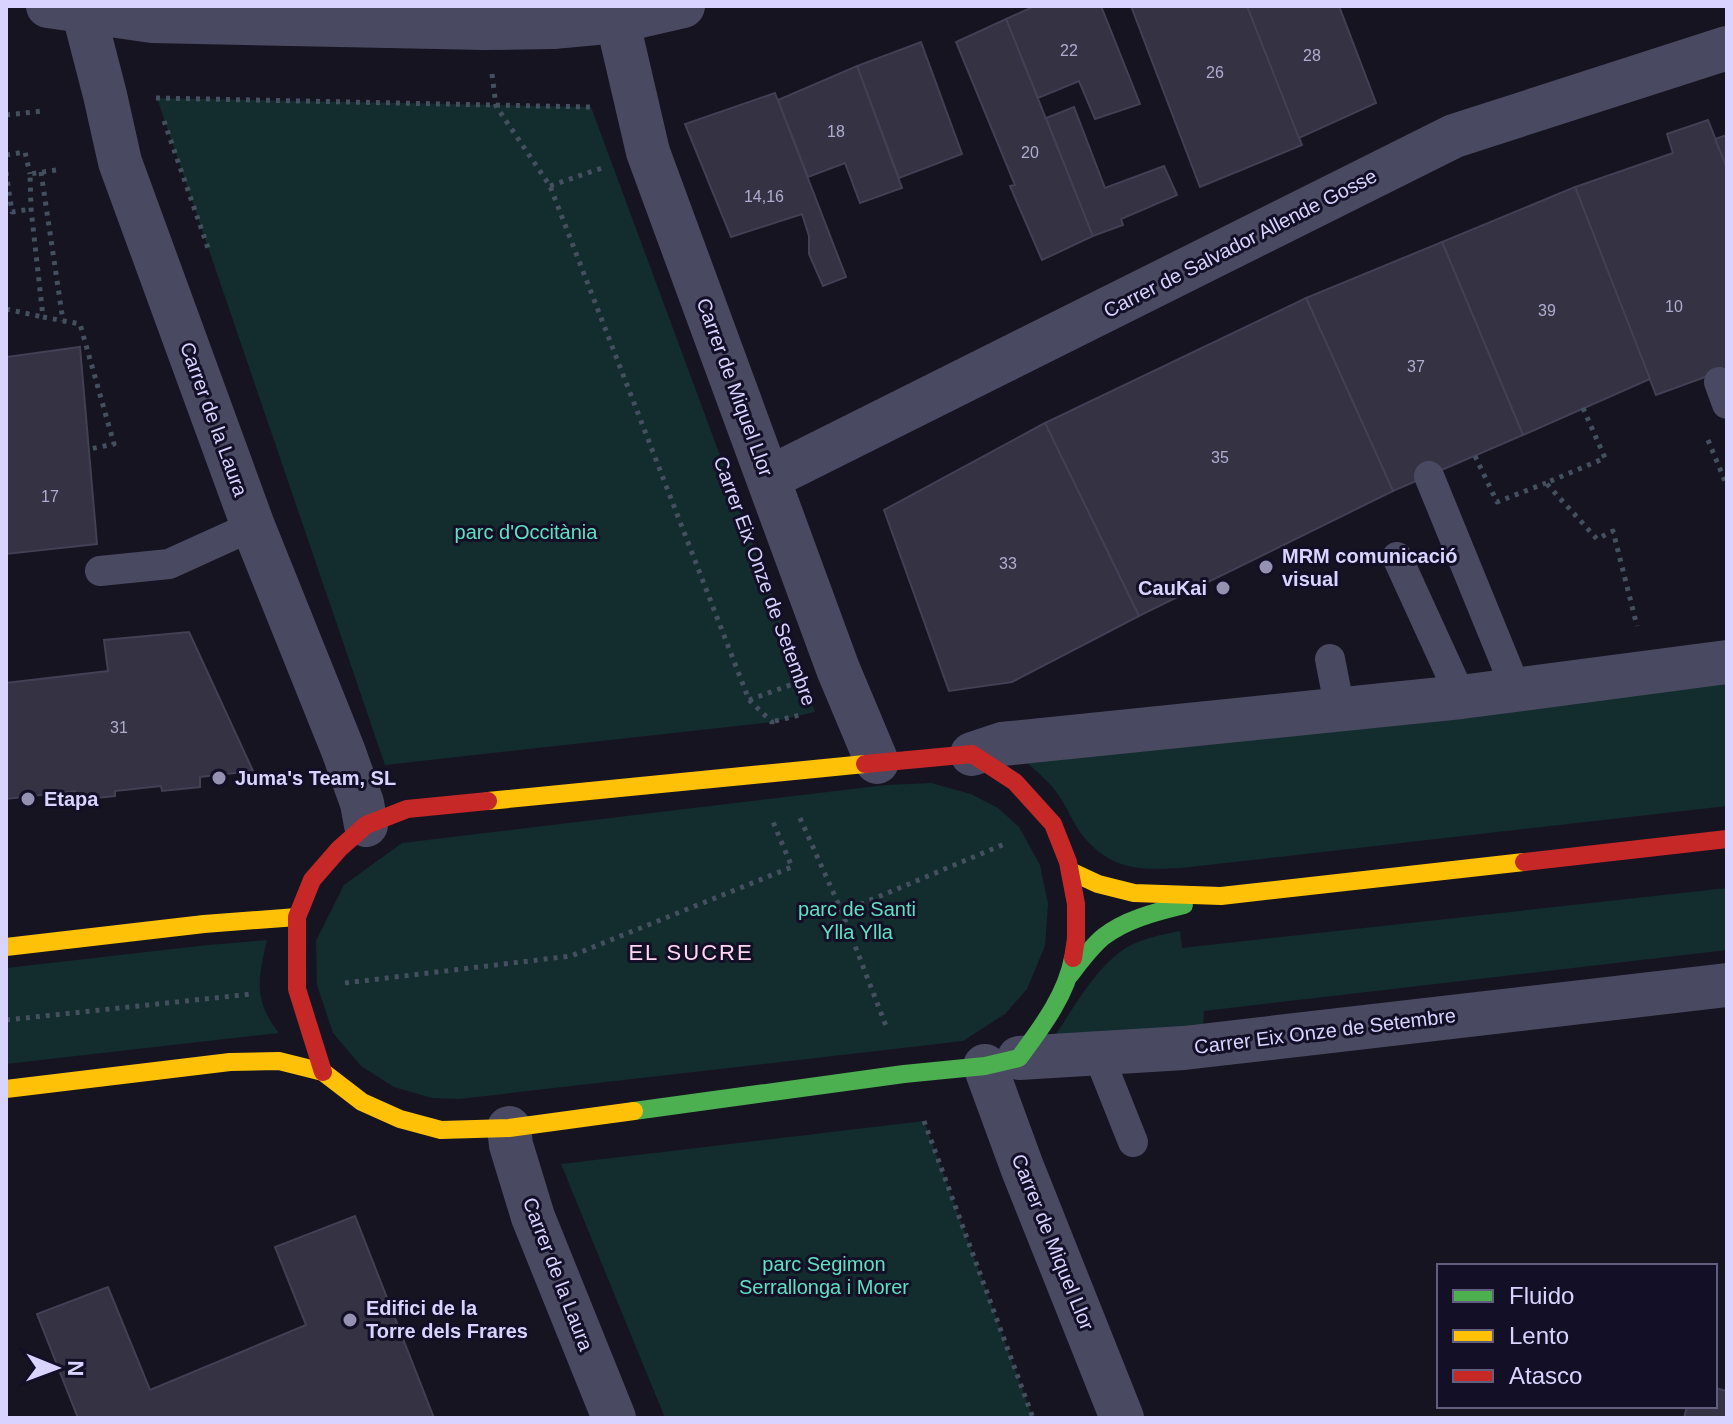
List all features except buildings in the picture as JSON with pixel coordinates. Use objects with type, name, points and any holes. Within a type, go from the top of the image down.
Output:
[{"type":"street","points":[[71,7],[152,21],[485,28],[553,27],[616,14],[683,6]]},
{"type":"street","name":"Carrer de la Laura","points":[[71,7],[105,95],[120,162],[253,526],[343,750],[362,803],[366,825]]},
{"type":"street","name":"Carrer de Miquel Llor","points":[[616,14],[648,152],[838,669],[877,762]]},
{"type":"street","name":"Carrer de Salvador Allende Gosse","points":[[769,478],[1454,136],[1727,48]]},
{"type":"street","points":[[323,1072],[297,989],[297,917],[312,880],[339,849],[366,825],[407,809],[972,754],[1002,744],[1461,697],[1727,662]]},
{"type":"street","points":[[972,754],[1015,782],[1053,824],[1070,871],[1076,904],[1076,939],[1070,975]]},
{"type":"street","points":[[1002,1062],[1049,1016],[1070,975],[1096,943],[1116,928],[1156,913],[1221,896],[1727,839]]},
{"type":"street","points":[[1070,871],[1098,884],[1134,893],[1221,896]]},
{"type":"street","points":[[6,947],[204,924],[297,917]]},
{"type":"street","name":"Carrer Eix Onze de Setembre","points":[[6,1089],[230,1062],[279,1061],[323,1072],[362,1102],[400,1119],[441,1130],[509,1128],[1002,1062],[1204,1045],[1727,985]]},
{"type":"street","name":"Carrer de Miquel Llor","points":[[1002,1062],[1022,1167],[1122,1418]]},
{"type":"street","name":"Carrer de la Laura","points":[[509,1128],[511,1145],[533,1217],[614,1418]]},
{"type":"lane","points":[[1429,476],[1516,689]]},
{"type":"lane","points":[[100,571],[169,564],[253,526]]},
{"type":"lane","points":[[1397,557],[1461,697]]},
{"type":"lane","points":[[1330,659],[1340,710]]},
{"type":"lane","points":[[1098,1054],[1133,1142]]},
{"type":"path","points":[[485,28],[496,106],[550,186],[749,700],[772,722]]},
{"type":"path","points":[[105,95],[591,107],[585,94]]},
{"type":"path","points":[[6,115],[43,111]]},
{"type":"path","points":[[6,155],[25,152],[30,174],[43,317]]},
{"type":"path","points":[[550,186],[612,165]]},
{"type":"path","points":[[30,174],[56,170]]},
{"type":"path","points":[[6,172],[12,212],[31,209]]},
{"type":"path","points":[[41,172],[63,321]]},
{"type":"path","points":[[6,309],[80,324],[114,444],[90,449]]},
{"type":"path","points":[[1475,456],[1497,502],[1605,458],[1583,408]]},
{"type":"path","points":[[1546,483],[1597,539],[1613,531],[1636,621],[1645,674]]},
{"type":"path","points":[[749,700],[803,680]]},
{"type":"path","name":"Carrer Eix Onze de Setembre","points":[[760,723],[815,712]]},
{"type":"path","points":[[842,912],[1053,824]]},
{"type":"path","points":[[819,860],[924,1121],[1033,1418]]},
{"type":"path","points":[[6,1020],[571,956],[792,867]]},
{"type":"green space","name":"parc d'Occitània","points":[[157,98],[591,107],[815,712],[772,722],[385,765]]},
{"type":"green space","points":[[1727,678],[1727,806],[1181,868],[1140,868],[1105,856],[1083,836],[1053,788],[1021,757]]},
{"type":"green space","name":"parc de Santi Ylla Ylla","points":[[931,783],[971,794],[998,808],[1019,827],[1040,865],[1048,904],[1045,946],[1027,989],[1005,1014],[963,1041],[459,1099],[432,1098],[394,1087],[361,1066],[333,1033],[317,985],[316,941],[344,885],[402,843],[886,785]]},
{"type":"green space","points":[[1727,888],[1727,950],[1204,1011],[1203,1029],[1050,1043],[1090,983],[1109,961],[1134,944],[1165,934],[1180,931],[1182,948]]},
{"type":"green space","points":[[267,940],[261,966],[261,999],[279,1033],[6,1064],[6,968]]},
{"type":"green space","name":"parc Segimon Serrallonga i Morer","points":[[924,1121],[1033,1418],[665,1418],[561,1164]]},
{"type":"traffic: fast","points":[[1070,975],[1103,937],[1121,925],[1184,905]]},
{"type":"traffic: fast","points":[[634,1111],[985,1066],[1019,1058],[1059,998],[1073,958]]},
{"type":"traffic: slow","points":[[488,801],[865,764]]},
{"type":"traffic: slow","points":[[1070,871],[1098,884],[1134,893],[1221,896],[1524,862]]},
{"type":"traffic: slow","points":[[6,947],[204,924],[297,917]]},
{"type":"traffic: slow","points":[[6,1089],[230,1062],[279,1061],[323,1072],[362,1102],[400,1119],[441,1130],[509,1128],[634,1111]]},
{"type":"traffic: jam","points":[[865,764],[972,754],[1015,782],[1053,824],[1068,862],[1076,904],[1073,958]]},
{"type":"traffic: jam","points":[[323,1072],[297,989],[297,917],[312,880],[339,849],[366,825],[407,809],[488,801]]},
{"type":"traffic: jam","points":[[1524,862],[1727,839]]},
{"type":"place","name":"MRM comunicació visual","points":[[1266,567]]},
{"type":"place","name":"CauKai","points":[[1223,588]]},
{"type":"place","name":"Juma's Team, SL","points":[[219,778]]},
{"type":"place","name":"Etapa","points":[[28,799]]},
{"type":"place","name":"Edifici de la Torre dels Frares","points":[[350,1320]]},
{"type":"district","name":"EL SUCRE","points":[[691,952]]}]
